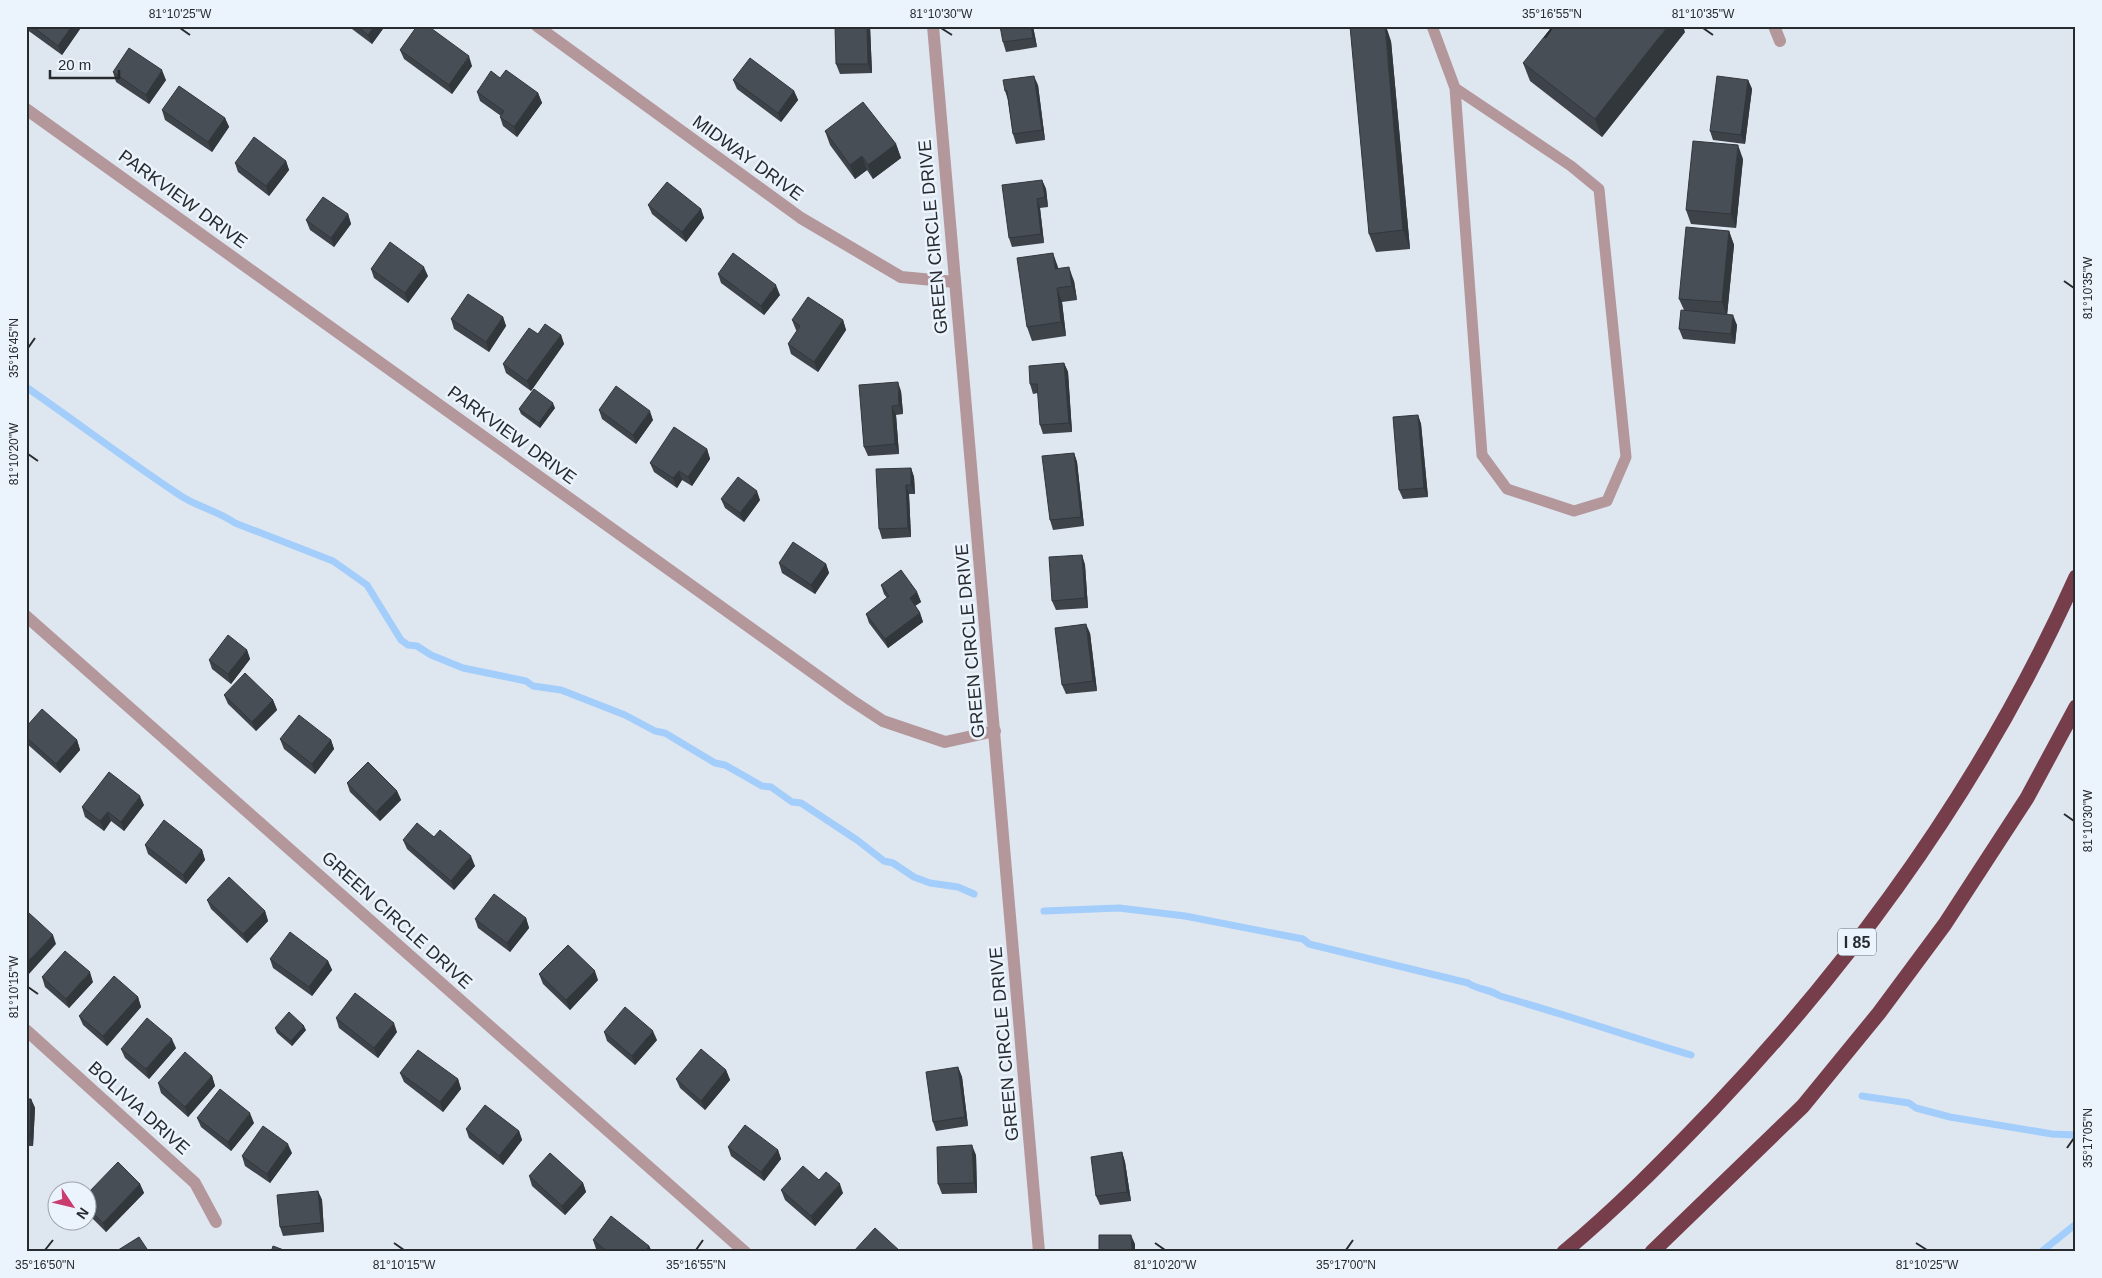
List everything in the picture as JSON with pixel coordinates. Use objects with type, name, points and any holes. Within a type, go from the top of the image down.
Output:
[{"type":"highway","name":"I 85","points":[[1564,1252],[1671,1153],[1757,1063],[1864,934],[1958,796],[2021,687],[2076,577]]},
{"type":"highway","points":[[1652,1252],[1803,1106],[1879,1013],[1945,924],[2027,798],[2076,707]]},
{"type":"street","name":"MIDWAY DRIVE","points":[[537,26],[809,222],[901,277],[955,282]]},
{"type":"street","name":"GREEN CIRCLE DRIVE","points":[[933,26],[1040,1252]]},
{"type":"street","points":[[1774,26],[1780,42]]},
{"type":"street","name":"PARKVIEW DRIVE","points":[[26,109],[851,700],[883,721],[945,742],[996,731]]},
{"type":"street","name":"GREEN CIRCLE DRIVE","points":[[26,616],[745,1252]]},
{"type":"street","name":"BOLIVIA DRIVE","points":[[26,1030],[195,1183],[216,1222]]},
{"type":"lane","points":[[1432,26],[1455,88],[1482,455],[1507,489],[1574,511],[1607,502],[1626,458],[1599,189],[1571,166],[1455,88]]},
{"type":"building","points":[[32,26],[72,26],[58,46]]},
{"type":"building","points":[[357,26],[375,26],[368,35]]},
{"type":"building","points":[[417,26],[428,26],[469,56],[449,85],[400,50]]},
{"type":"building","points":[[835,26],[867,26],[868,64],[836,64]]},
{"type":"building","points":[[1000,26],[1031,26],[1033,38],[1003,42]]},
{"type":"building","points":[[1350,26],[1385,26],[1403,230],[1369,234]]},
{"type":"building","points":[[1553,26],[1668,26],[1595,119],[1523,63]]},
{"type":"building","points":[[129,48],[162,70],[146,95],[113,72]]},
{"type":"building","points":[[750,58],[794,91],[778,113],[733,80]]},
{"type":"building","points":[[506,70],[538,93],[514,127],[500,117],[504,111],[477,92],[491,71],[500,78]]},
{"type":"building","points":[[1034,76],[1042,130],[1013,134],[1007,91],[1005,91],[1003,80]]},
{"type":"building","points":[[1717,76],[1748,80],[1741,135],[1710,131]]},
{"type":"building","points":[[179,86],[225,118],[208,142],[162,110]]},
{"type":"building","points":[[863,102],[896,144],[868,165],[862,156],[850,165],[825,131]]},
{"type":"building","points":[[254,137],[286,161],[266,186],[235,163]]},
{"type":"building","points":[[1693,141],[1738,145],[1731,214],[1686,210]]},
{"type":"building","points":[[1042,180],[1045,197],[1037,199],[1041,234],[1009,238],[1002,185]]},
{"type":"building","points":[[667,182],[701,209],[682,232],[648,205]]},
{"type":"building","points":[[323,197],[348,214],[331,238],[306,220]]},
{"type":"building","points":[[1686,227],[1729,231],[1722,302],[1679,299]]},
{"type":"building","points":[[390,242],[424,267],[405,293],[371,269]]},
{"type":"building","points":[[733,253],[776,285],[761,306],[718,274]]},
{"type":"building","points":[[1053,253],[1055,269],[1069,267],[1072,286],[1057,288],[1061,322],[1027,327],[1017,258]]},
{"type":"building","points":[[468,294],[503,317],[486,342],[451,319]]},
{"type":"building","points":[[808,297],[843,320],[814,362],[788,344],[800,326],[792,320]]},
{"type":"building","points":[[1681,310],[1733,315],[1731,334],[1679,329]]},
{"type":"building","points":[[545,324],[561,335],[527,381],[503,364],[529,328],[538,334]]},
{"type":"building","points":[[1064,363],[1069,423],[1040,425],[1037,384],[1030,384],[1029,366]]},
{"type":"building","points":[[898,382],[899,405],[892,406],[895,444],[864,447],[859,385]]},
{"type":"building","points":[[616,386],[650,411],[633,435],[599,410]]},
{"type":"building","points":[[534,389],[553,403],[539,423],[519,409]]},
{"type":"building","points":[[1418,415],[1424,488],[1399,490],[1393,417]]},
{"type":"building","points":[[674,427],[707,449],[688,477],[679,471],[673,478],[650,463]]},
{"type":"building","points":[[1074,453],[1081,517],[1050,520],[1042,456]]},
{"type":"building","points":[[911,468],[911,485],[906,485],[908,528],[879,529],[876,469]]},
{"type":"building","points":[[738,477],[757,491],[740,513],[721,499]]},
{"type":"building","points":[[793,542],[826,564],[811,585],[779,563]]},
{"type":"building","points":[[1082,555],[1085,598],[1052,601],[1049,557]]},
{"type":"building","points":[[901,570],[917,592],[910,598],[920,613],[885,639],[866,614],[889,596],[881,585]]},
{"type":"building","points":[[1086,624],[1093,681],[1062,685],[1055,628]]},
{"type":"building","points":[[228,635],[247,650],[228,674],[209,660]]},
{"type":"building","points":[[245,673],[273,700],[252,722],[224,695]]},
{"type":"building","points":[[42,709],[77,740],[56,764],[26,737],[26,727]]},
{"type":"building","points":[[299,715],[331,740],[312,764],[280,739]]},
{"type":"building","points":[[368,762],[397,791],[376,812],[347,783]]},
{"type":"building","points":[[109,772],[140,796],[121,822],[108,812],[100,821],[82,807]]},
{"type":"building","points":[[164,820],[202,850],[183,875],[145,845]]},
{"type":"building","points":[[417,823],[434,837],[440,830],[471,856],[451,881],[403,840]]},
{"type":"building","points":[[229,877],[265,911],[243,934],[207,900]]},
{"type":"building","points":[[494,894],[526,918],[507,943],[475,919]]},
{"type":"building","points":[[29,913],[53,935],[26,963],[26,916]]},
{"type":"building","points":[[290,932],[328,961],[309,987],[270,959]]},
{"type":"building","points":[[568,945],[595,971],[566,1000],[539,974]]},
{"type":"building","points":[[65,951],[90,972],[66,999],[42,977]]},
{"type":"building","points":[[114,976],[138,997],[103,1036],[79,1016]]},
{"type":"building","points":[[355,993],[394,1023],[374,1048],[336,1018]]},
{"type":"building","points":[[625,1007],[653,1031],[632,1056],[604,1032]]},
{"type":"building","points":[[289,1012],[304,1026],[291,1041],[275,1028]]},
{"type":"building","points":[[147,1018],[172,1039],[146,1069],[121,1049]]},
{"type":"building","points":[[701,1049],[726,1070],[701,1101],[676,1079]]},
{"type":"building","points":[[418,1050],[458,1079],[440,1102],[400,1073]]},
{"type":"building","points":[[185,1052],[212,1076],[185,1107],[158,1083]]},
{"type":"building","points":[[958,1067],[965,1117],[933,1122],[926,1072]]},
{"type":"building","points":[[220,1089],[250,1113],[228,1142],[197,1118]]},
{"type":"building","points":[[26,1099],[31,1099],[30,1136],[26,1136]]},
{"type":"building","points":[[485,1105],[519,1131],[499,1156],[466,1129]]},
{"type":"building","points":[[745,1125],[778,1150],[761,1172],[728,1147]]},
{"type":"building","points":[[263,1126],[288,1144],[267,1174],[242,1156]]},
{"type":"building","points":[[972,1145],[974,1183],[938,1184],[937,1147]]},
{"type":"building","points":[[1122,1152],[1127,1192],[1096,1196],[1091,1157]]},
{"type":"building","points":[[550,1153],[583,1183],[562,1206],[529,1176]]},
{"type":"building","points":[[118,1162],[140,1184],[103,1223],[98,1218],[98,1183]]},
{"type":"building","points":[[803,1166],[819,1180],[826,1172],[840,1184],[811,1216],[781,1190]]},
{"type":"building","points":[[318,1191],[321,1223],[280,1227],[277,1195]]},
{"type":"building","points":[[611,1216],[649,1246],[645,1252],[608,1252],[593,1240]]},
{"type":"building","points":[[875,1228],[901,1252],[854,1251]]},
{"type":"building","points":[[1099,1235],[1131,1235],[1132,1252],[1099,1252]]},
{"type":"building","points":[[139,1237],[149,1252],[115,1252]]},
{"type":"building","points":[[273,1246],[289,1252],[271,1252]]},
{"type":"waterway","points":[[26,387],[188,500],[235,523],[333,561],[367,585],[401,640],[408,645],[417,646],[431,655],[463,668],[526,681],[533,686],[561,690],[625,715],[655,731],[665,733],[715,763],[725,765],[762,786],[771,787],[792,802],[801,803],[857,840],[884,861],[893,863],[914,877],[930,883],[958,887],[974,894]]},
{"type":"waterway","points":[[1044,911],[1119,908],[1185,916],[1303,939],[1309,944],[1468,983],[1500,996],[1691,1055]]},
{"type":"waterway","points":[[1862,1096],[1909,1103],[1916,1108],[1950,1117],[2052,1134],[2076,1135]]},
{"type":"waterway","points":[[2041,1252],[2076,1224]]}]
